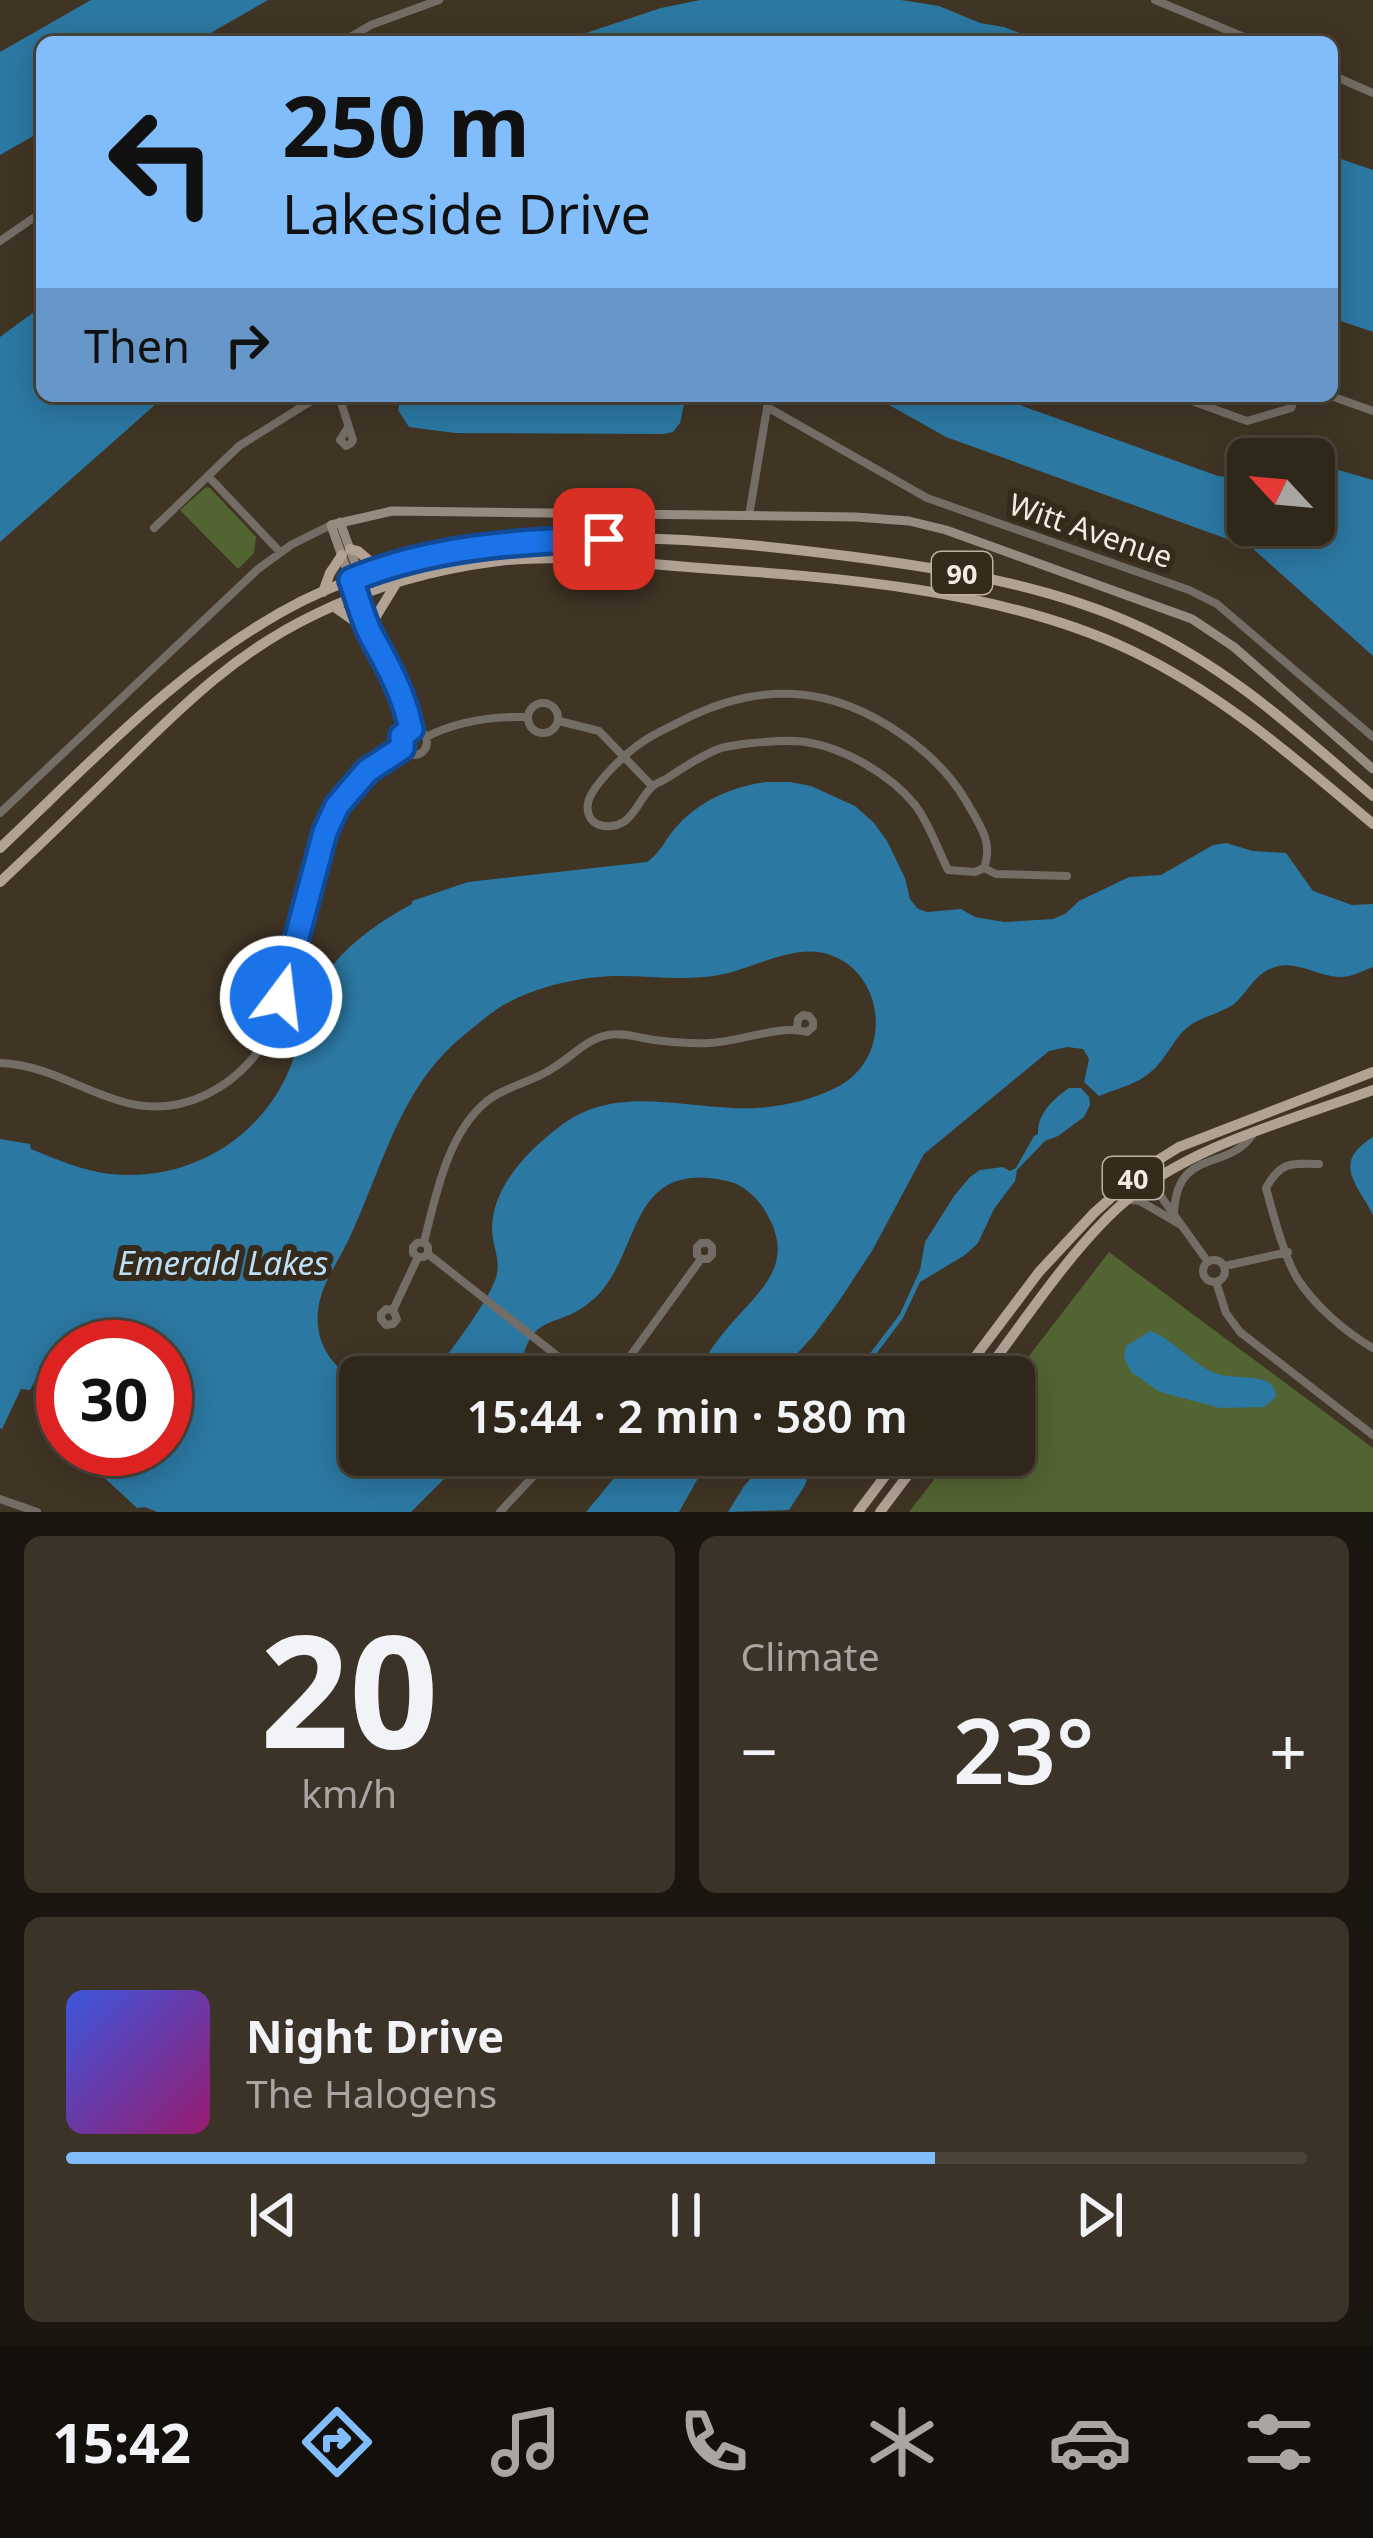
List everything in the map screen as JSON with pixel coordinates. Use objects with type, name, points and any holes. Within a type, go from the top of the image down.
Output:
[{"type":"main road","name":"90","points":[[0,848],[114,740],[191,674],[252,630],[323,592],[380,570],[488,546],[574,540],[816,552],[1008,582],[1100,610],[1175,644],[1252,694],[1373,796]]},
{"type":"main road","points":[[323,592],[346,552],[358,551],[380,570]]},
{"type":"main road","name":"90","points":[[0,882],[202,687],[271,638],[333,606],[397,582],[490,562],[577,558],[871,585],[1015,610],[1097,636],[1185,679],[1258,730],[1373,824]]},
{"type":"main road","points":[[375,618],[397,582]]},
{"type":"main road","points":[[333,606],[370,632]]},
{"type":"main road","name":"40","points":[[976,1356],[1039,1272],[1142,1170],[1179,1147],[1373,1072]]},
{"type":"main road","name":"40","points":[[998,1356],[1094,1232],[1152,1182],[1196,1156],[1373,1090]]},
{"type":"main road","points":[[858,1512],[885,1476]]},
{"type":"main road","points":[[880,1512],[907,1476]]},
{"type":"street","points":[[352,36],[439,0]]},
{"type":"street","points":[[1155,0],[1242,36]]},
{"type":"street","points":[[1338,78],[1373,93]]},
{"type":"street","points":[[0,241],[36,216]]},
{"type":"street","points":[[1338,399],[1373,411]]},
{"type":"street","points":[[154,528],[239,446],[309,402]]},
{"type":"street","points":[[340,402],[347,429]]},
{"type":"street","points":[[748,516],[768,402]]},
{"type":"street","points":[[1195,402],[1247,421],[1291,408],[1294,402]]},
{"type":"street","name":"Witt Avenue","points":[[767,407],[927,498],[1217,604],[1373,737]]},
{"type":"street","points":[[208,476],[280,552]]},
{"type":"street","points":[[0,813],[280,552],[336,523],[410,511],[884,518],[927,524],[1204,626],[1373,769]]},
{"type":"street","points":[[336,523],[370,632],[386,656]]},
{"type":"street","points":[[361,594],[375,618],[411,729]]},
{"type":"street","points":[[808,695],[877,717],[927,753],[961,792],[990,853],[984,868],[975,872],[948,870],[917,808],[894,784],[847,755],[807,742],[720,748],[652,786],[623,823],[606,828],[595,824],[588,812],[588,799],[623,756],[646,739],[734,698],[808,695]]},
{"type":"street","points":[[548,703],[557,710],[559,721],[552,731],[542,733],[532,728],[528,717],[532,707],[548,703]]},
{"type":"street","points":[[426,737],[499,716],[528,717]]},
{"type":"street","points":[[559,721],[599,731],[652,786]]},
{"type":"street","points":[[411,729],[426,737],[426,747],[418,755],[402,748],[402,736],[411,729]]},
{"type":"street","points":[[0,1063],[58,1074],[140,1106],[194,1101],[236,1078],[270,1034],[325,832],[337,806],[367,771],[402,748]]},
{"type":"street","points":[[984,868],[996,874],[1067,876]]},
{"type":"street","points":[[393,1310],[428,1247],[424,1242],[440,1179],[454,1147],[489,1100],[606,1035],[713,1043],[797,1028]]},
{"type":"street","points":[[1174,1212],[1183,1177],[1245,1147],[1253,1134]]},
{"type":"street","points":[[1319,1163],[1287,1165],[1275,1172],[1266,1188],[1297,1278],[1342,1329],[1373,1348]]},
{"type":"street","points":[[1142,1170],[1208,1262]]},
{"type":"street","points":[[1127,1200],[1140,1201],[1182,1225]]},
{"type":"street","points":[[1224,1267],[1288,1252]]},
{"type":"street","points":[[423,1256],[556,1356]]},
{"type":"street","points":[[630,1356],[701,1258]]},
{"type":"street","points":[[1224,1267],[1217,1260],[1208,1262],[1204,1277],[1216,1282],[1226,1312],[1240,1332],[1373,1435]]},
{"type":"street","points":[[1216,1282],[1223,1278],[1224,1267]]},
{"type":"street","points":[[500,1512],[533,1476]]},
{"type":"street","points":[[0,1498],[37,1512]]},
{"type":"green space","points":[[206,487],[256,537],[254,553],[238,569],[180,510]]},
{"type":"green space","points":[[1109,1252],[1373,1448],[1373,1512],[909,1512],[937,1476],[1035,1476],[1035,1356],[1029,1356]]},
{"type":"water","points":[[91,0],[268,0],[205,36],[36,36],[36,134],[0,155],[0,52]]},
{"type":"water","points":[[700,0],[901,0],[939,6],[1027,36],[577,36]]},
{"type":"water","points":[[1338,158],[1373,170],[1373,332],[1338,320]]},
{"type":"water","points":[[36,310],[36,402],[158,402],[0,542],[0,337]]},
{"type":"water","points":[[400,402],[685,402],[680,423],[664,434],[455,433],[409,427],[398,410]]},
{"type":"water","points":[[884,402],[1011,402],[1227,477],[1227,539],[946,437]]},
{"type":"water","points":[[1335,469],[1373,480],[1373,656],[1246,546],[1335,546]]},
{"type":"water","name":"Emerald Lakes","points":[[765,782],[790,782],[855,806],[887,841],[918,909],[961,909],[975,917],[1004,922],[1053,919],[1129,877],[1161,875],[1213,845],[1286,853],[1313,891],[1352,905],[1373,904],[1373,967],[1342,977],[1285,965],[1266,971],[1234,1004],[1186,1028],[1150,1073],[1099,1096],[1084,1082],[1089,1059],[1083,1049],[1049,1051],[924,1154],[872,1251],[795,1356],[707,1356],[771,1276],[778,1248],[767,1214],[748,1192],[734,1183],[698,1178],[671,1183],[652,1198],[607,1284],[582,1308],[538,1330],[524,1356],[446,1356],[494,1283],[498,1267],[492,1235],[498,1198],[525,1158],[559,1127],[579,1114],[622,1102],[746,1108],[801,1101],[857,1073],[875,1035],[870,994],[860,976],[845,962],[811,951],[707,977],[606,976],[533,992],[500,1007],[457,1041],[415,1092],[319,1307],[323,1345],[339,1368],[339,1476],[447,1476],[411,1512],[157,1512],[137,1508],[102,1476],[192,1476],[192,1320],[36,1320],[36,1379],[30,1390],[21,1389],[0,1428],[0,1139],[30,1144],[31,1149],[60,1161],[110,1174],[164,1172],[213,1154],[255,1122],[272,1101],[292,1063],[323,978],[379,924],[412,901],[468,882],[647,862],[697,808],[729,791]]},
{"type":"water","points":[[1069,1088],[1081,1088],[1090,1105],[1084,1117],[1045,1141],[1017,1170],[978,1243],[920,1282],[903,1318],[875,1356],[868,1356],[900,1314],[920,1270],[925,1242],[954,1196],[980,1170],[1016,1168],[1052,1102]]},
{"type":"water","points":[[1373,1137],[1373,1215],[1350,1165],[1360,1147]]},
{"type":"water","points":[[1150,1331],[1208,1370],[1269,1383],[1276,1397],[1264,1407],[1220,1408],[1160,1392],[1131,1372],[1124,1358],[1126,1346]]},
{"type":"water","points":[[616,1476],[699,1476],[679,1512],[586,1512]]},
{"type":"water","points":[[753,1476],[808,1476],[789,1510],[728,1512]]},
{"type":"route","points":[[281,997],[325,832],[337,806],[367,771],[402,748],[402,736],[411,729],[386,656],[370,632],[351,580],[460,550],[604,539]]}]
